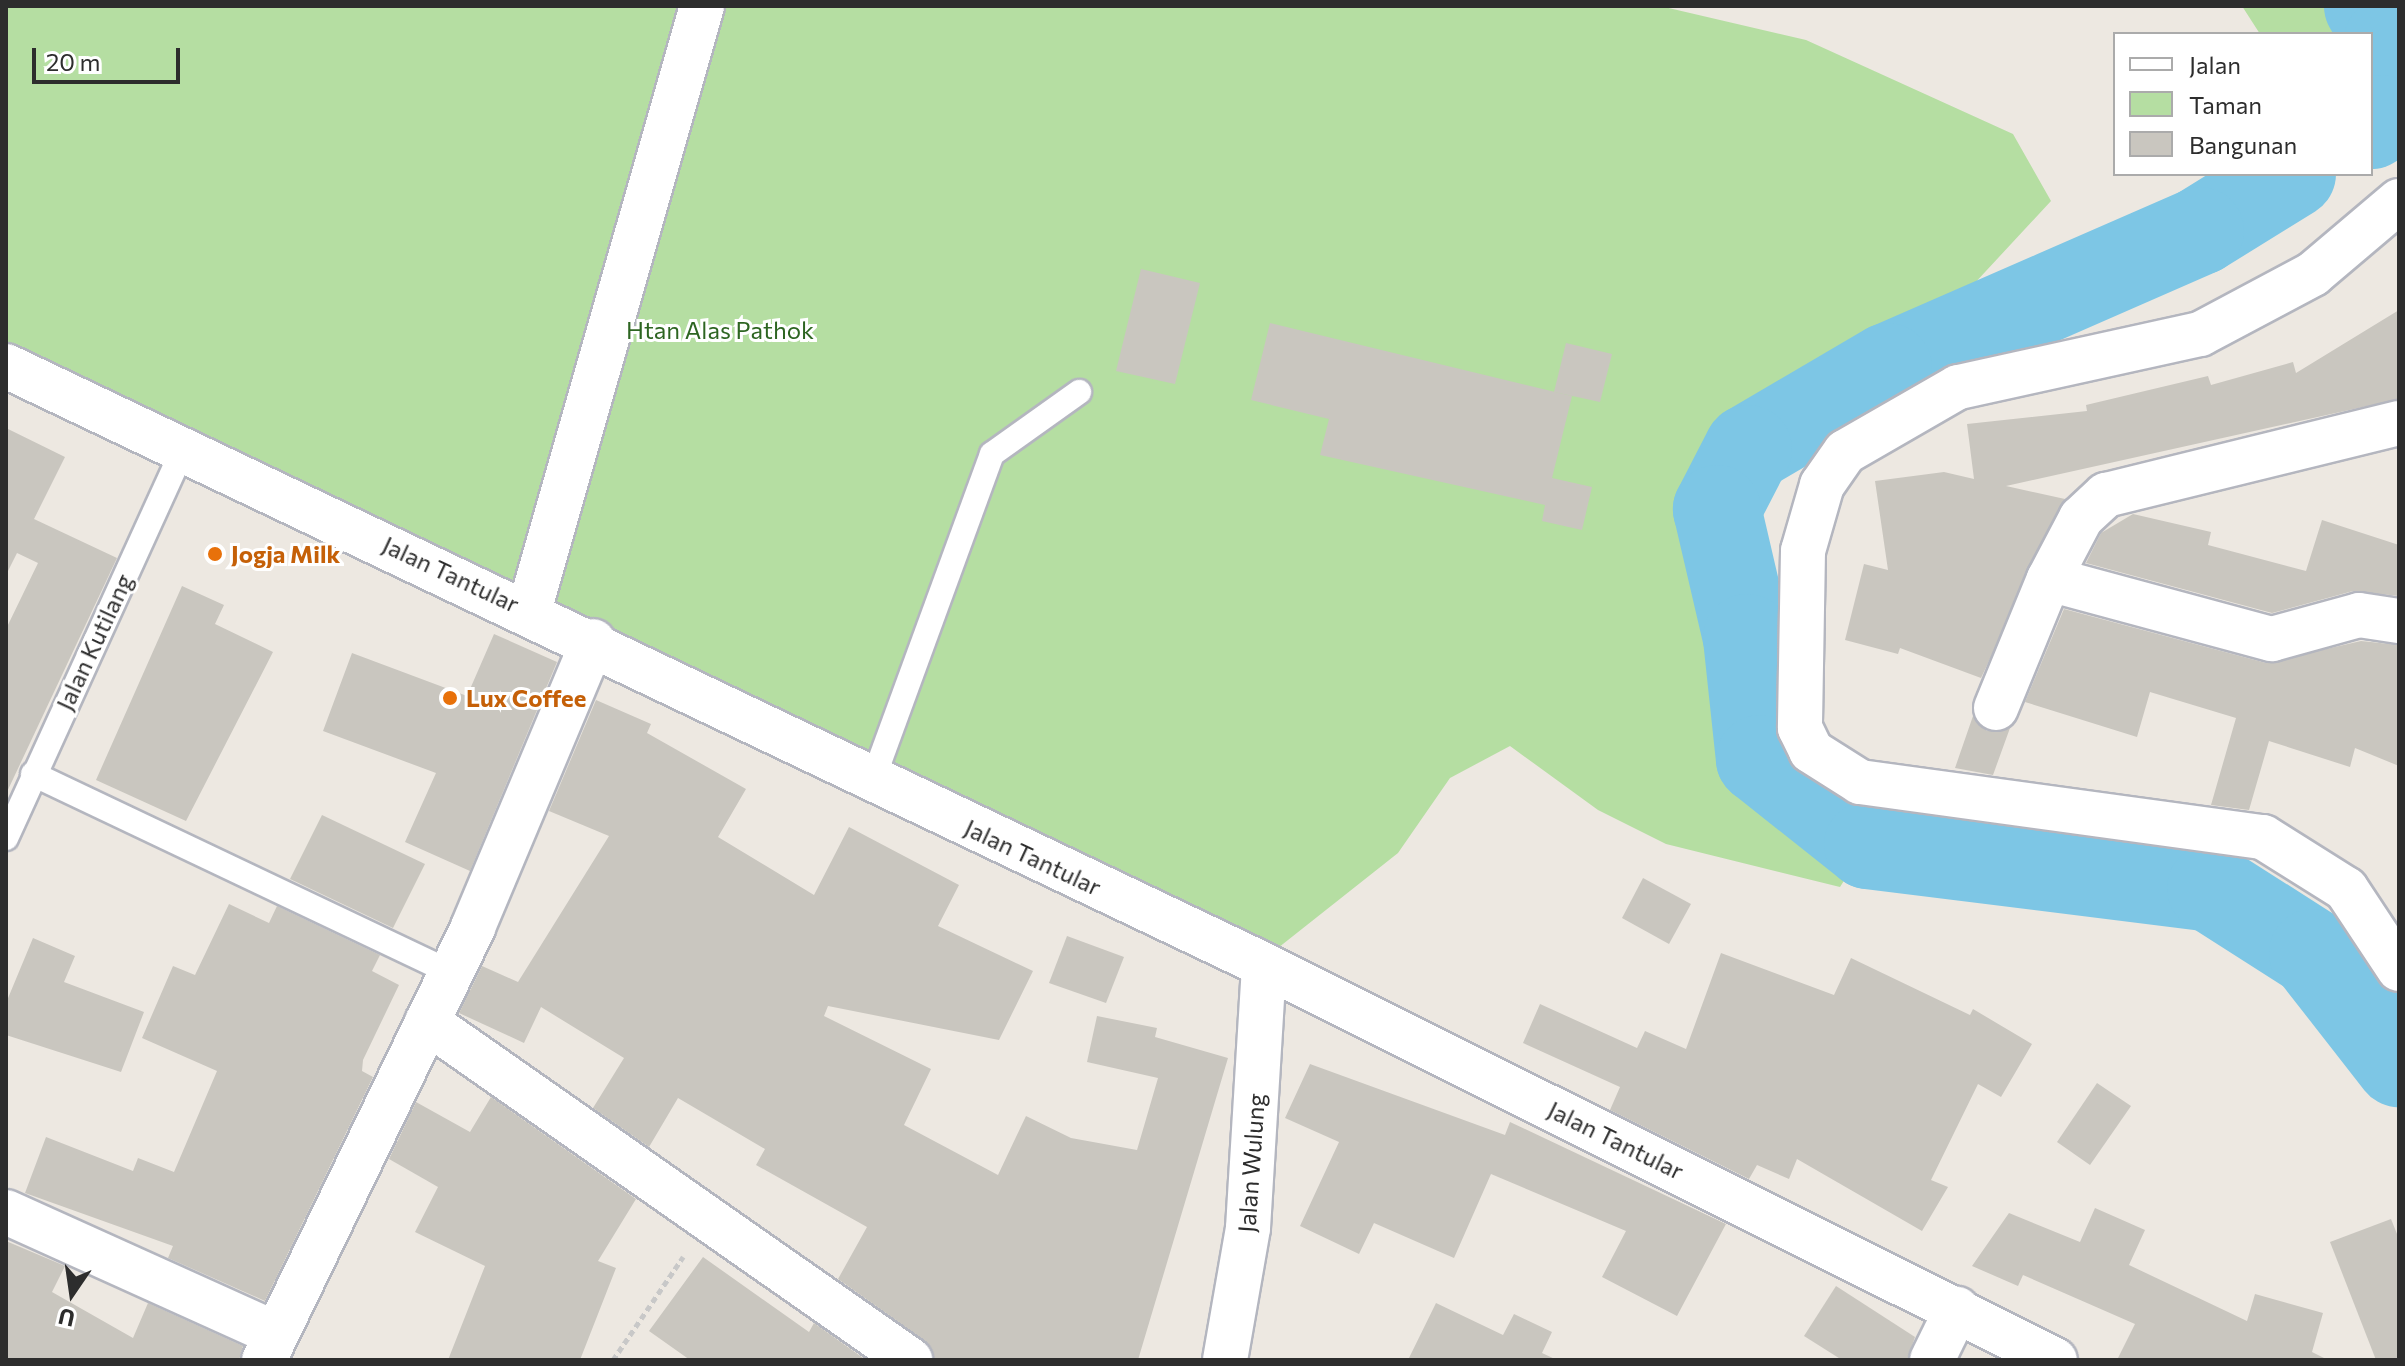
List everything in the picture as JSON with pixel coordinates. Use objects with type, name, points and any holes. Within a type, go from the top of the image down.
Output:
[{"type":"street","points":[[529,611],[702,6]]},
{"type":"street","points":[[2399,201],[2313,274],[2200,334],[1958,387],[1845,452],[1818,495],[1803,551],[1800,728],[1811,751],[1860,782],[2263,837],[2346,889],[2399,969]]},
{"type":"street","name":"Jalan Tantular","points":[[6,366],[593,641],[872,782],[1264,965],[2055,1360]]},
{"type":"street","points":[[1996,708],[2049,579],[2081,518],[2106,495],[2399,423]]},
{"type":"street","points":[[2049,579],[2272,639],[2359,615],[2399,621]]},
{"type":"street","points":[[6,1212],[271,1352],[450,972],[593,641]]},
{"type":"street","name":"Jalan Wulung","points":[[1225,1360],[1248,1228],[1264,965]]},
{"type":"street","points":[[427,1022],[711,1217],[910,1360]]},
{"type":"street","points":[[1932,1360],[1957,1309]]},
{"type":"lane","points":[[872,782],[992,454],[1079,392]]},
{"type":"lane","name":"Jalan Kutilang","points":[[6,838],[184,448]]},
{"type":"lane","points":[[33,774],[450,972]]},
{"type":"path","points":[[613,1360],[711,1217]]},
{"type":"green space","name":"Htan Alas Pathok","points":[[6,6],[1660,6],[1806,40],[2013,134],[2051,201],[1973,285],[1883,357],[1740,441],[1706,507],[1736,641],[1749,765],[1861,854],[1840,887],[1666,844],[1598,810],[1510,746],[1450,778],[1398,853],[1269,955],[6,355]]},
{"type":"green space","points":[[2242,6],[2371,6],[2399,60],[2399,147],[2385,167],[2373,160],[2373,32],[2259,32]]},
{"type":"building","points":[[1141,269],[1200,283],[1175,384],[1116,371]]},
{"type":"building","points":[[2399,310],[2399,399],[2006,486],[2065,499],[1981,678],[1900,648],[1898,654],[1845,640],[1864,564],[1888,570],[1875,481],[1944,472],[1974,479],[1967,424],[2087,411],[2086,405],[2208,376],[2211,385],[2293,362],[2296,373]]},
{"type":"building","points":[[1270,323],[1572,396],[1552,478],[1592,487],[1582,530],[1542,521],[1545,505],[1320,455],[1329,419],[1251,400]]},
{"type":"building","points":[[1566,343],[1612,354],[1600,402],[1554,392]]},
{"type":"building","points":[[6,428],[65,457],[34,519],[117,558],[6,794],[6,629],[38,563],[17,553],[6,575]]},
{"type":"building","points":[[2133,514],[2211,532],[2208,545],[2306,571],[2322,520],[2399,545],[2399,596],[2353,591],[2272,613],[2086,563],[2101,533]]},
{"type":"building","points":[[182,586],[224,605],[215,624],[273,652],[186,821],[96,780]]},
{"type":"building","points":[[2064,609],[2266,663],[2361,641],[2399,645],[2399,766],[2355,748],[2350,767],[2269,741],[2249,810],[2211,805],[2236,718],[2150,692],[2137,737],[2025,702]]},
{"type":"building","points":[[494,634],[557,662],[470,871],[405,842],[436,773],[323,731],[352,653],[467,696]]},
{"type":"building","points":[[596,700],[651,724],[647,733],[746,789],[718,837],[814,895],[849,827],[959,885],[938,926],[1033,971],[999,1040],[828,1006],[824,1016],[931,1069],[904,1125],[998,1175],[1026,1116],[1071,1138],[1137,1150],[1158,1078],[1087,1062],[1097,1016],[1157,1028],[1155,1037],[1228,1058],[1138,1360],[935,1360],[924,1340],[838,1279],[867,1227],[756,1165],[765,1149],[678,1098],[649,1147],[593,1108],[624,1058],[541,1007],[524,1043],[459,1013],[482,966],[518,982],[609,836],[549,811]]},
{"type":"building","points":[[1973,716],[1987,731],[2010,728],[1993,775],[1955,768]]},
{"type":"building","points":[[322,815],[425,864],[393,928],[290,879]]},
{"type":"building","points":[[1643,878],[1691,904],[1669,944],[1622,918]]},
{"type":"building","points":[[229,904],[269,923],[277,906],[380,955],[372,971],[399,985],[363,1060],[362,1071],[373,1077],[265,1301],[168,1258],[173,1246],[25,1193],[46,1137],[133,1171],[138,1158],[174,1172],[217,1071],[142,1038],[173,966],[195,975]]},
{"type":"building","points":[[1067,936],[1124,957],[1106,1003],[1049,983]]},
{"type":"building","points":[[33,938],[75,956],[64,982],[144,1012],[121,1072],[6,1035],[6,1003]]},
{"type":"building","points":[[1721,953],[1834,995],[1851,958],[1970,1015],[1973,1009],[2032,1044],[2001,1097],[1978,1084],[1931,1180],[1948,1187],[1922,1231],[1797,1159],[1789,1179],[1757,1165],[1749,1179],[1610,1110],[1620,1087],[1523,1043],[1540,1004],[1637,1048],[1645,1031],[1686,1049]]},
{"type":"building","points":[[1310,1064],[1505,1135],[1510,1122],[1726,1224],[1677,1316],[1602,1277],[1626,1231],[1491,1174],[1454,1258],[1374,1223],[1359,1254],[1300,1226],[1339,1142],[1285,1118]]},
{"type":"building","points":[[2097,1083],[2131,1106],[2090,1165],[2057,1142]]},
{"type":"building","points":[[491,1097],[636,1199],[598,1261],[616,1268],[580,1360],[448,1360],[485,1266],[415,1232],[438,1187],[389,1159],[416,1102],[470,1132]]},
{"type":"building","points":[[2095,1208],[2145,1230],[2129,1265],[2247,1321],[2255,1294],[2323,1313],[2312,1352],[2328,1360],[2117,1360],[2135,1324],[2023,1275],[2018,1286],[1972,1266],[2009,1213],[2080,1242]]},
{"type":"building","points":[[2391,1219],[2399,1239],[2399,1360],[2376,1360],[2330,1242]]},
{"type":"building","points":[[6,1241],[65,1266],[52,1292],[133,1338],[148,1303],[243,1346],[239,1360],[6,1360]]},
{"type":"building","points":[[703,1257],[809,1332],[814,1323],[866,1360],[690,1360],[649,1331]]},
{"type":"building","points":[[1836,1286],[1915,1337],[1907,1360],[1842,1360],[1804,1336]]},
{"type":"building","points":[[1436,1303],[1503,1335],[1514,1314],[1552,1332],[1542,1353],[1557,1360],[1408,1360]]},
{"type":"waterway","points":[[2368,6],[2388,41],[2381,119],[2373,124]]},
{"type":"waterway","points":[[2289,176],[2200,231],[1888,367],[1748,449],[1717,509],[1747,638],[1760,759],[1868,845],[2211,888],[2313,953],[2399,1063]]},
{"type":"place","name":"Jogja Milk","points":[[215,554]]},
{"type":"place","name":"Lux Coffee","points":[[450,698]]}]
